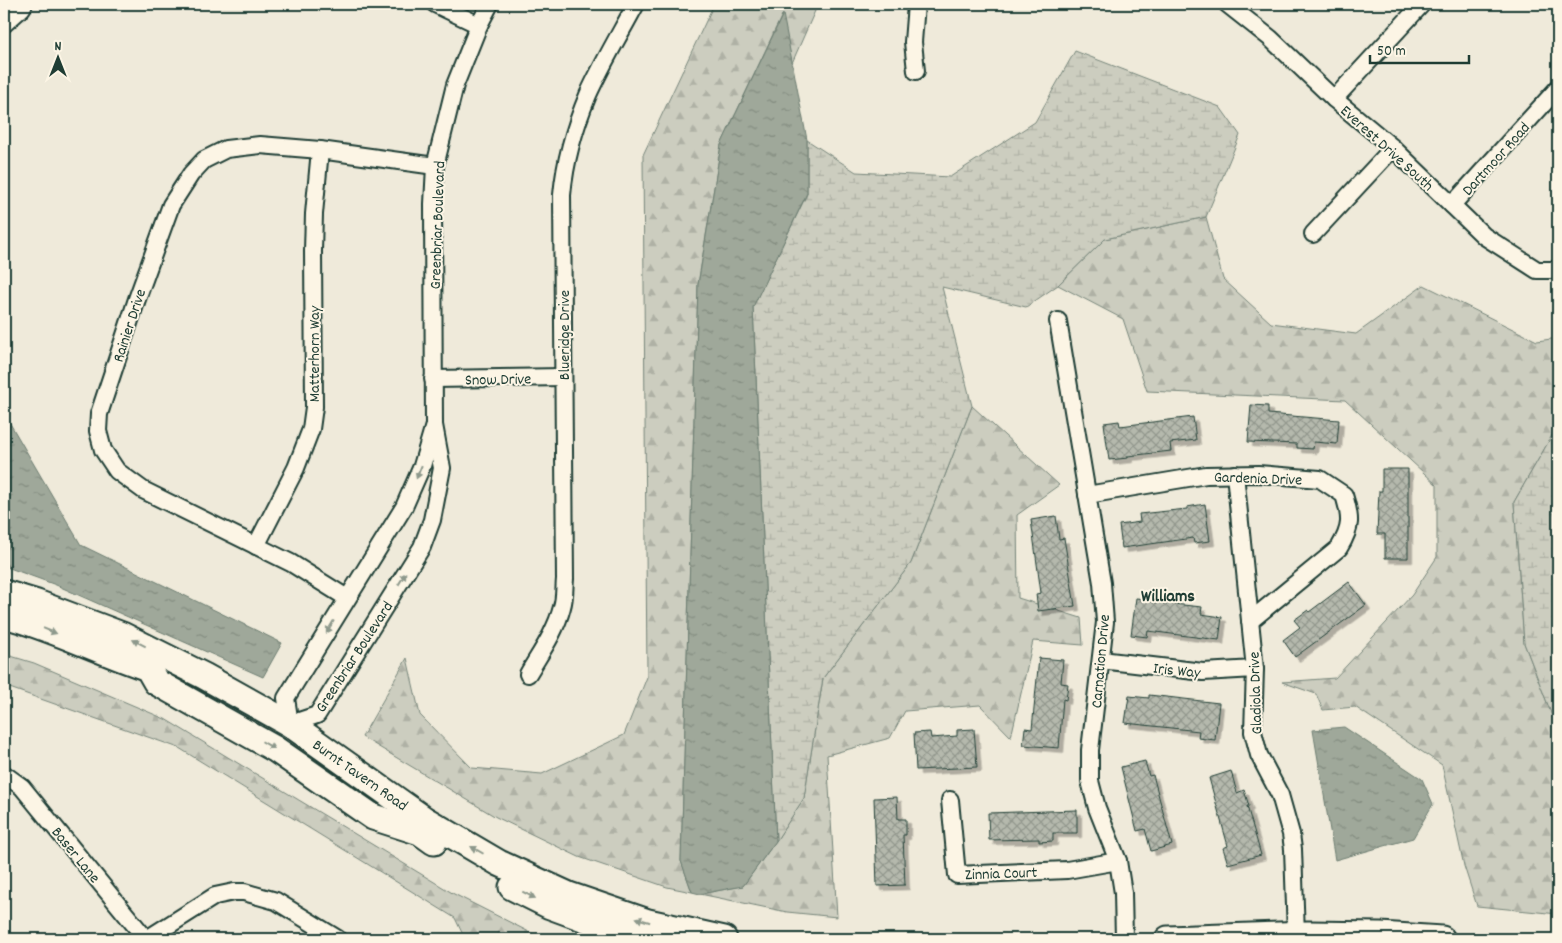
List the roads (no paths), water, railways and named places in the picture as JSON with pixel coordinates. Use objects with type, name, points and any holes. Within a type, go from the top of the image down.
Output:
[{"type":"main road","name":"Burnt Tavern Road","points":[[4,593],[38,603],[122,635],[204,676],[290,724],[424,818],[499,863],[569,895],[639,919],[724,939]]},
{"type":"main road","points":[[4,615],[24,620],[109,655],[148,668],[162,670],[267,726],[290,724],[305,754],[327,771],[420,832]]},
{"type":"main road","name":"Burnt Tavern Road","points":[[148,668],[156,682],[275,749],[374,817],[420,832],[460,860],[550,906],[640,939]]},
{"type":"main road","points":[[1168,939],[1380,935],[1442,939]]},
{"type":"street","points":[[4,24],[24,4]]},
{"type":"street","points":[[435,4],[479,25]]},
{"type":"street","name":"Greenbriar Boulevard","points":[[434,425],[422,466],[404,506],[286,698],[290,724],[317,715],[422,547],[432,520],[442,468],[434,425],[433,204],[435,166],[455,85],[479,25],[490,4]]},
{"type":"street","name":"Blueridge Drive","points":[[528,674],[548,642],[557,622],[563,605],[565,579],[562,195],[564,178],[570,150],[588,96],[636,4]]},
{"type":"street","points":[[916,4],[913,42],[916,72]]},
{"type":"street","name":"Everest Drive South","points":[[1227,4],[1270,38],[1334,99],[1393,148],[1484,236],[1537,270],[1558,270]]},
{"type":"street","points":[[1334,99],[1422,4]]},
{"type":"street","name":"Dartmoor Road","points":[[1452,205],[1558,88]]},
{"type":"street","name":"Rainier Drive","points":[[347,598],[291,563],[143,490],[117,471],[103,450],[98,431],[99,414],[137,299],[171,205],[204,160],[226,149],[260,144],[320,150],[435,166]]},
{"type":"street","points":[[1314,234],[1393,148]]},
{"type":"street","name":"Matterhorn Way","points":[[256,546],[296,468],[312,429],[314,407],[314,214],[320,150]]},
{"type":"street","name":"Carnation Drive","points":[[1058,320],[1102,583],[1105,622],[1090,750],[1090,781],[1118,861],[1123,893],[1124,939]]},
{"type":"street","name":"Snow Drive","points":[[433,379],[563,377]]},
{"type":"street","name":"Gardenia Drive","points":[[1087,495],[1206,475],[1235,474],[1320,479],[1344,495],[1350,514],[1348,534],[1340,548],[1250,621]]},
{"type":"street","name":"Gladiola Drive","points":[[1235,474],[1254,669],[1253,732],[1259,755],[1280,795],[1291,834],[1294,849],[1300,936]]},
{"type":"street","name":"Iris Way","points":[[1101,660],[1203,672],[1254,669]]},
{"type":"street","name":"Baser Lane","points":[[4,774],[22,787],[146,939],[215,896],[244,892],[276,901],[338,939]]},
{"type":"street","name":"Zinnia Court","points":[[950,800],[957,875],[1067,870],[1118,861]]},
{"type":"water","points":[[783,14],[807,140],[807,193],[753,307],[776,841],[743,886],[700,894],[692,892],[681,861],[698,285],[721,145]]},
{"type":"water","points":[[4,420],[8,420],[81,545],[282,643],[263,677],[56,585],[4,566]]},
{"type":"water","points":[[1344,727],[1422,779],[1433,804],[1413,838],[1335,860],[1313,730]]},
{"type":"district","name":"Williams","points":[[1168,595]]}]
